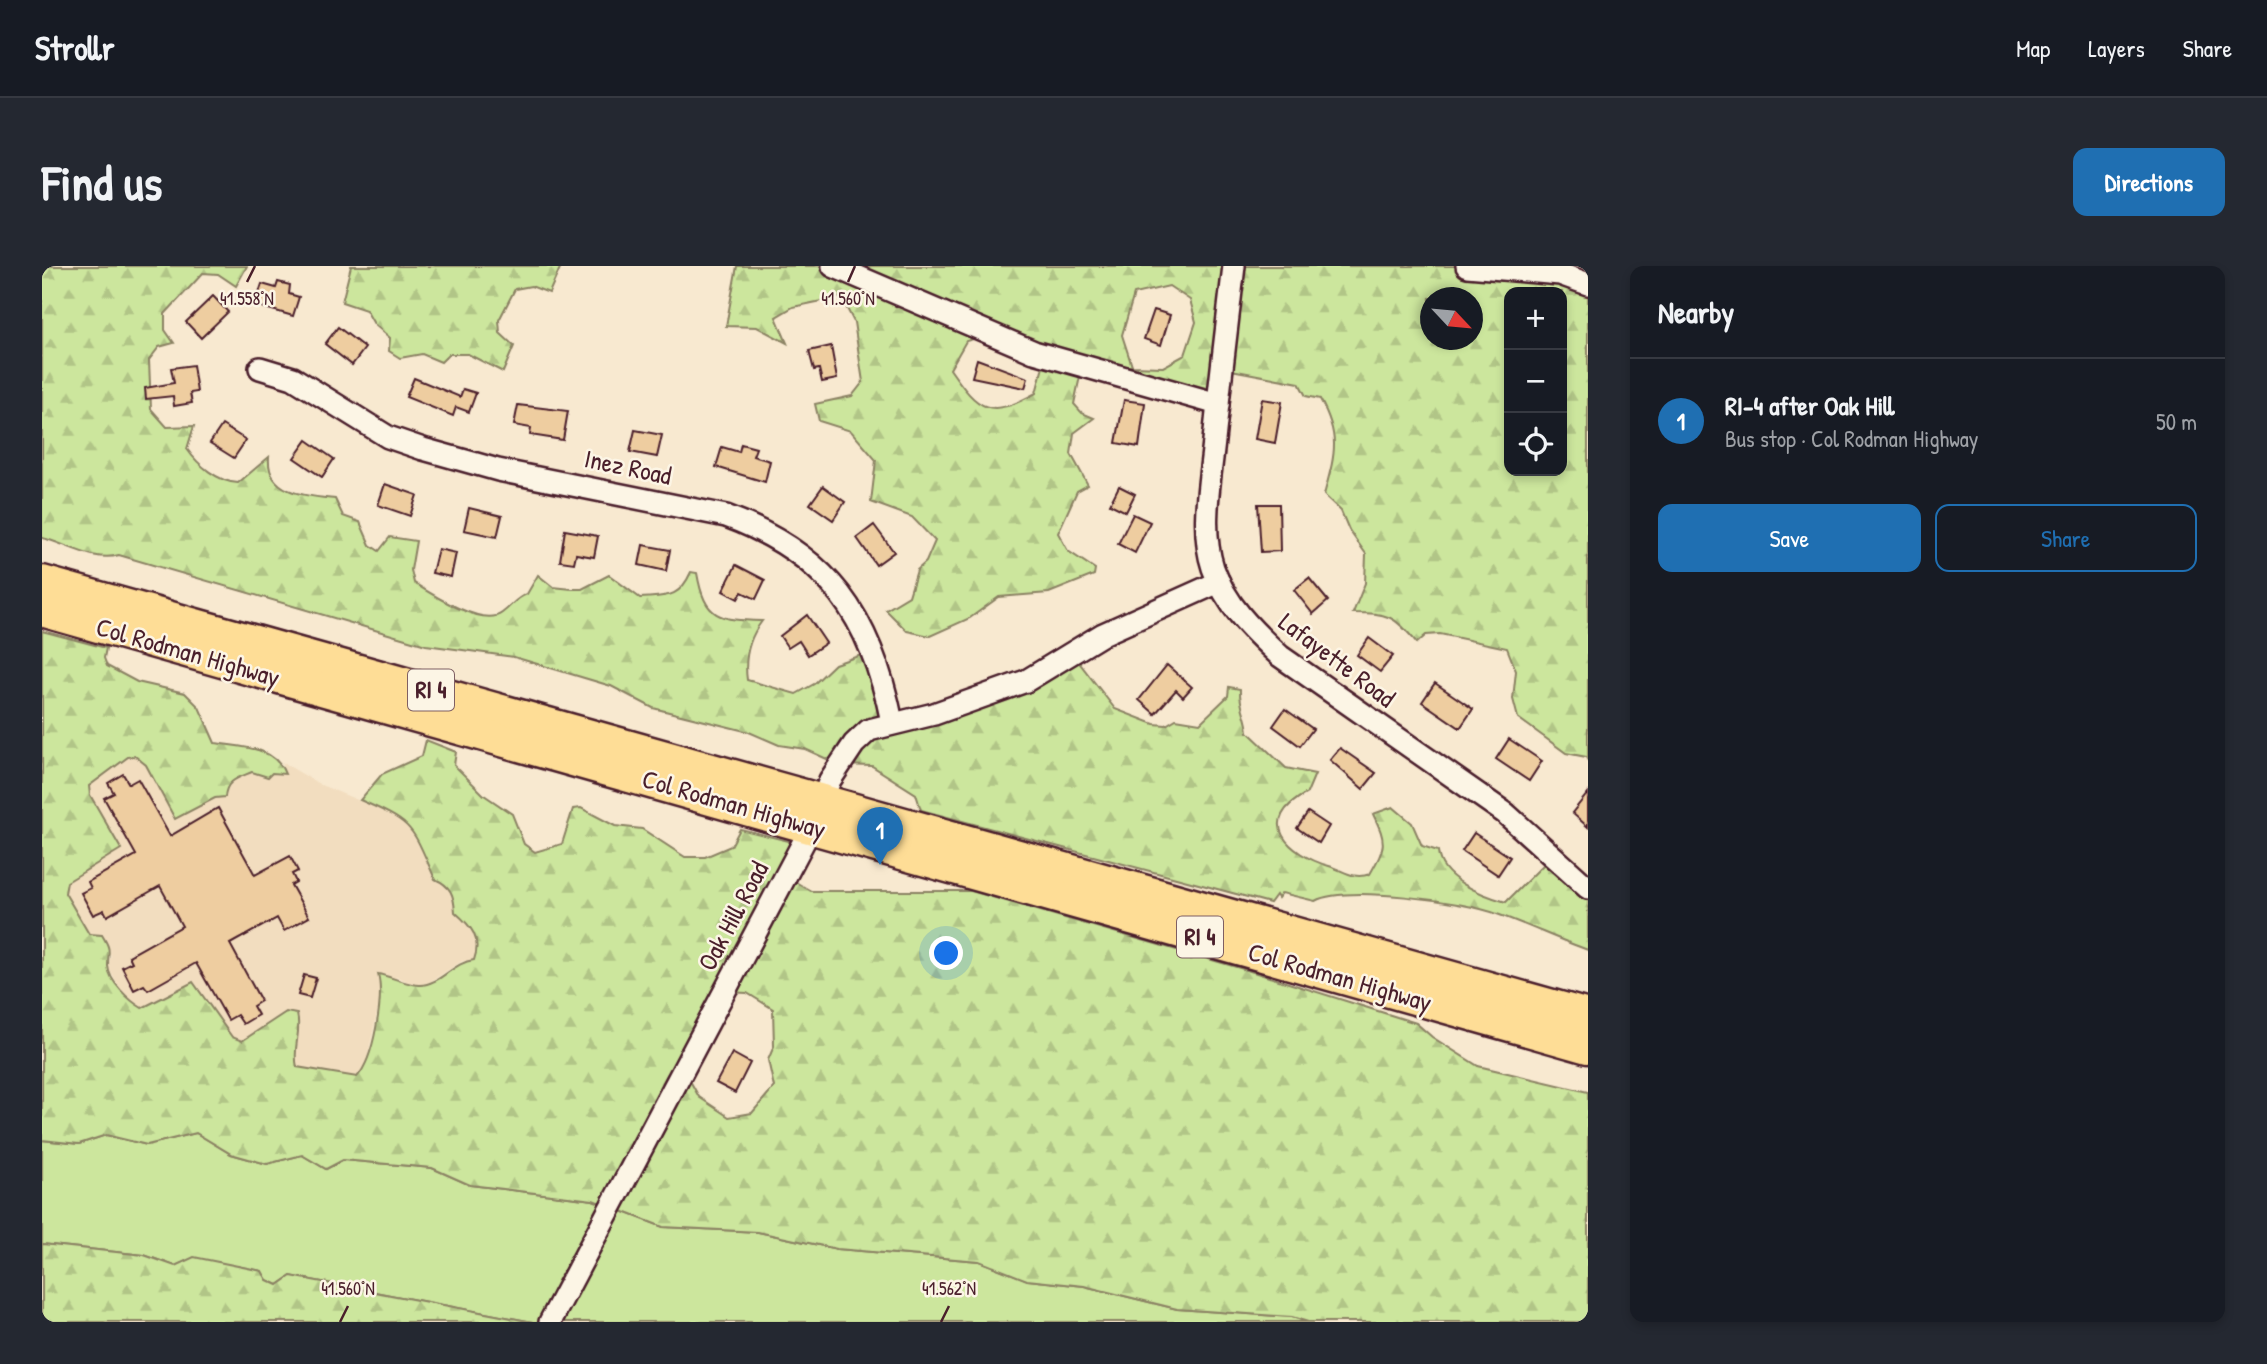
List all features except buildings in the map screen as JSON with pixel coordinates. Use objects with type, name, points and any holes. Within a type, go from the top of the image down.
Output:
[{"type":"highway","name":"Col Rodman Highway","points":[[42,582],[1588,1046]]},
{"type":"highway","name":"Col Rodman Highway","points":[[42,610],[816,813],[1191,907],[1588,1016]]},
{"type":"street","points":[[833,266],[1034,352],[1218,404]]},
{"type":"street","name":"Lafayette Road","points":[[1234,266],[1208,500],[1208,544],[1219,582],[1237,614],[1280,656],[1505,813],[1588,888]]},
{"type":"street","points":[[1467,266],[1560,274],[1588,284]]},
{"type":"street","name":"Inez Road","points":[[260,368],[292,378],[388,437],[423,449],[498,470],[726,516],[755,526],[810,560],[851,609],[878,660],[892,722]]},
{"type":"street","name":"Oak Hill Road","points":[[550,1322],[841,761],[861,736],[869,730],[892,722],[934,714],[1026,681],[1104,634],[1219,582]]},
{"type":"shaded area","points":[[135,756],[146,765],[175,819],[215,798],[232,780],[252,772],[267,777],[272,773],[285,773],[282,762],[321,785],[399,817],[414,831],[435,878],[445,883],[454,895],[455,912],[474,928],[478,950],[474,960],[462,961],[430,982],[418,986],[397,977],[382,989],[365,1069],[357,1077],[297,1067],[293,1052],[300,1024],[260,1030],[242,1042],[232,1037],[218,1017],[150,1006],[142,1008],[128,1001],[108,968],[111,955],[89,934],[65,893],[66,882],[121,849],[90,795],[89,786],[128,757]]},
{"type":"green space","points":[[42,266],[247,266],[236,286],[218,274],[203,273],[165,314],[165,330],[174,343],[159,347],[149,360],[151,409],[167,427],[194,426],[187,449],[203,467],[223,480],[238,483],[269,457],[274,479],[281,486],[301,494],[335,499],[343,516],[360,522],[370,545],[379,551],[390,537],[416,541],[411,570],[414,583],[457,608],[483,616],[502,613],[527,594],[538,575],[553,587],[582,589],[609,575],[640,598],[677,592],[691,572],[697,573],[704,600],[716,614],[735,620],[762,621],[748,649],[747,680],[796,694],[814,684],[835,664],[873,651],[894,718],[1074,656],[1115,709],[1154,724],[1166,725],[1176,719],[1200,723],[1228,696],[1229,687],[1240,689],[1248,732],[1286,768],[1315,774],[1307,793],[1291,804],[1282,815],[1280,825],[1290,845],[1314,861],[1349,874],[1370,874],[1383,844],[1373,814],[1393,807],[1412,823],[1422,846],[1438,851],[1446,870],[1454,878],[1474,890],[1506,902],[1550,858],[1588,886],[1588,950],[1497,914],[1433,900],[1351,894],[1315,901],[1282,893],[1278,898],[1276,895],[1270,903],[921,810],[916,794],[872,766],[840,765],[805,749],[779,745],[749,732],[653,708],[611,686],[514,657],[426,645],[119,555],[110,557],[90,554],[42,538]]},
{"type":"green space","points":[[351,266],[561,266],[549,293],[531,286],[515,289],[499,320],[500,333],[514,346],[503,372],[468,354],[449,354],[441,362],[422,354],[400,358],[389,351],[390,338],[374,324],[366,310],[342,302]]},
{"type":"green space","points":[[737,266],[1479,266],[1588,284],[1588,761],[1586,757],[1566,753],[1518,718],[1513,699],[1516,671],[1507,648],[1440,634],[1426,635],[1417,643],[1390,617],[1353,613],[1365,583],[1366,554],[1349,530],[1341,511],[1324,495],[1333,457],[1331,424],[1320,399],[1306,396],[1299,383],[1226,369],[1221,396],[1150,385],[1132,366],[1082,367],[1074,404],[1082,413],[1094,418],[1074,433],[1071,454],[1088,485],[1077,491],[1058,533],[1068,551],[1095,569],[1094,575],[1049,593],[999,597],[970,618],[930,636],[907,631],[886,610],[909,596],[917,570],[926,562],[935,541],[912,517],[871,502],[876,460],[851,431],[819,421],[815,404],[852,396],[863,382],[854,322],[841,297],[793,307],[776,317],[787,343],[757,327],[726,326]],"holes":[[[1169,286],[1190,300],[1196,322],[1185,355],[1163,367],[1132,366],[1122,335],[1134,294]],[[991,334],[1045,359],[1036,393],[996,408],[978,402],[969,394],[950,369],[966,341]]]},
{"type":"green space","points":[[42,631],[106,648],[104,658],[107,666],[137,682],[185,693],[199,707],[215,743],[246,747],[265,753],[274,758],[285,774],[272,773],[268,777],[252,772],[242,776],[230,783],[225,797],[215,798],[175,819],[146,765],[135,756],[128,757],[89,786],[90,795],[121,849],[67,882],[65,893],[89,934],[102,935],[105,940],[109,950],[109,972],[116,984],[142,1008],[193,982],[232,1037],[242,1041],[286,1012],[297,1014],[297,1067],[357,1077],[373,1043],[380,997],[378,974],[411,984],[427,984],[474,960],[476,952],[474,933],[455,912],[451,892],[435,879],[409,828],[392,815],[360,800],[382,774],[422,756],[426,740],[456,752],[454,765],[484,795],[512,814],[524,844],[535,852],[562,844],[573,809],[581,808],[615,826],[642,829],[685,857],[705,857],[731,846],[740,829],[801,844],[787,877],[811,891],[971,891],[1247,970],[1416,1023],[1432,1037],[1478,1066],[1588,1092],[1588,1322],[1308,1322],[1292,1317],[1177,1309],[1084,1286],[1027,1280],[979,1261],[837,1249],[758,1232],[663,1227],[593,1200],[470,1185],[432,1168],[343,1160],[326,1169],[302,1155],[267,1164],[231,1154],[196,1133],[147,1145],[106,1135],[79,1144],[42,1140]],"holes":[[[727,992],[747,993],[773,1009],[774,1046],[768,1060],[774,1087],[752,1113],[729,1117],[699,1097],[684,1070]]]},
{"type":"green space","points":[[196,1133],[231,1154],[267,1164],[302,1155],[326,1169],[343,1160],[432,1168],[470,1185],[593,1200],[663,1227],[758,1232],[837,1249],[979,1261],[1028,1280],[1084,1286],[1177,1309],[1292,1317],[1308,1322],[533,1322],[291,1276],[278,1285],[267,1280],[261,1271],[194,1258],[175,1266],[144,1255],[42,1244],[42,1140],[79,1144],[106,1135],[147,1145]]},
{"type":"green space","points":[[42,1244],[144,1255],[175,1266],[194,1257],[262,1271],[267,1280],[278,1285],[291,1276],[533,1322],[42,1322]]},
{"type":"place","name":"RI-4 after Oak Hill","points":[[880,865]]}]
